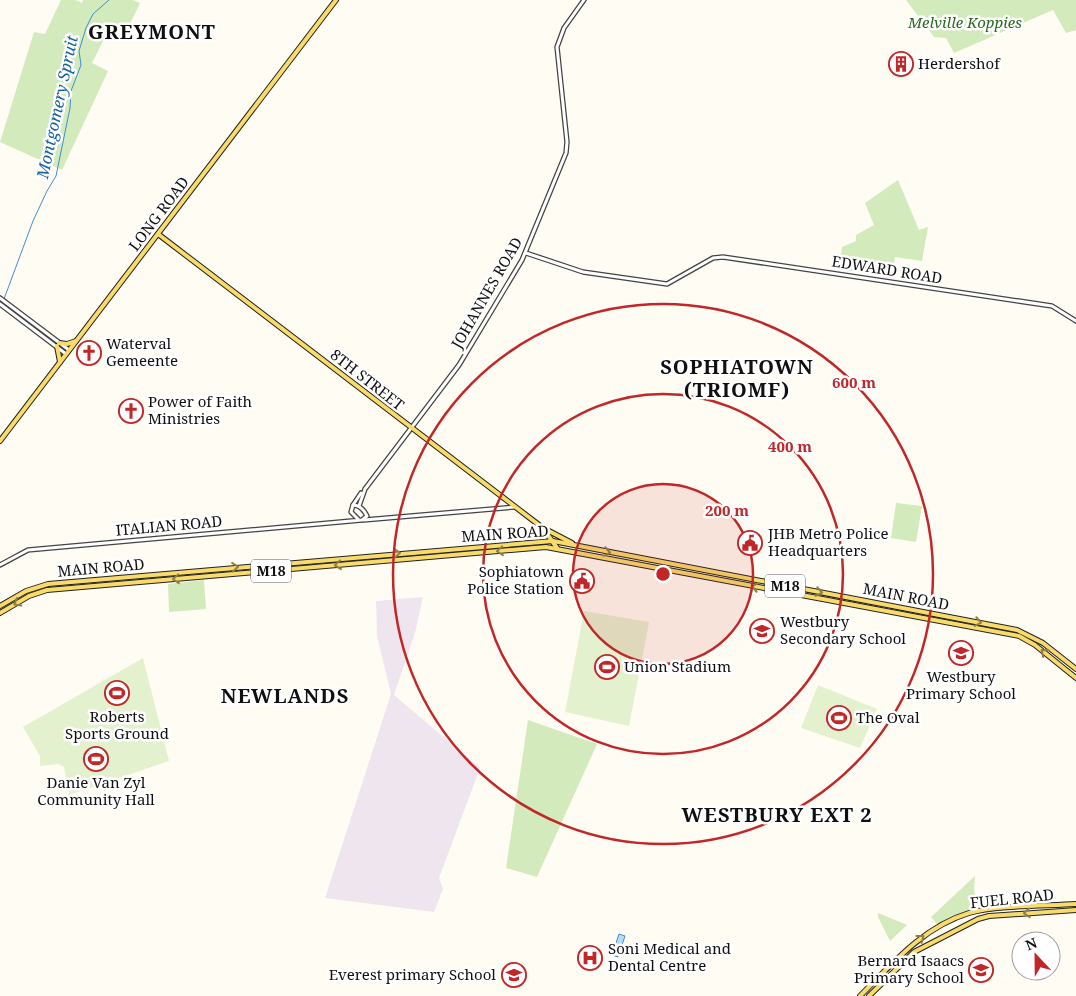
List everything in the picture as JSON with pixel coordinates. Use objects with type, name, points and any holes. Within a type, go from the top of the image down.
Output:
[{"type":"main road","name":"LONG ROAD","points":[[0,441],[336,0]]},
{"type":"main road","name":"8TH STREET","points":[[158,234],[544,529],[557,548]]},
{"type":"main road","points":[[60,362],[58,345],[77,340]]},
{"type":"main road","points":[[542,541],[546,537],[544,529]]},
{"type":"main road","points":[[544,529],[574,545]]},
{"type":"main road","name":"MAIN ROAD","points":[[0,606],[33,588],[48,584],[553,541],[1010,628],[1034,638],[1076,669]]},
{"type":"main road","name":"MAIN ROAD","points":[[0,613],[36,593],[52,589],[534,548],[557,548],[1009,634],[1030,641],[1076,678]]},
{"type":"main road","name":"FUEL ROAD","points":[[860,996],[917,941],[935,928],[960,917],[981,911],[1076,904]]},
{"type":"main road","name":"FUEL ROAD","points":[[869,996],[914,952],[981,918],[1076,910]]},
{"type":"street","name":"JOHANNES ROAD","points":[[350,512],[353,505],[459,365],[526,253],[567,148],[557,46],[564,28],[584,0]]},
{"type":"street","name":"EDWARD ROAD","points":[[526,253],[588,273],[667,284],[718,256],[1052,306],[1076,321]]},
{"type":"street","points":[[2,299],[67,352]]},
{"type":"street","points":[[1,305],[58,345]]},
{"type":"street","points":[[359,506],[365,489]]},
{"type":"street","points":[[350,512],[361,520],[367,516],[359,506],[353,505]]},
{"type":"street","name":"ITALIAN ROAD","points":[[0,565],[28,550],[515,507]]},
{"type":"street","points":[[343,522],[350,518],[350,512]]},
{"type":"street","name":"ITALIAN ROAD","points":[[365,512],[372,518],[383,519]]},
{"type":"shaded area","points":[[423,597],[415,633],[394,695],[480,768],[439,878],[443,889],[434,912],[325,898],[391,694],[377,636],[376,601]]},
{"type":"green space","points":[[61,0],[75,0],[82,3],[83,0],[133,0],[140,3],[128,28],[112,23],[92,63],[108,71],[62,170],[0,142],[34,32],[45,34]]},
{"type":"green space","name":"Melville Koppies","points":[[906,0],[1076,0],[1076,30],[1066,33],[1053,10],[954,53],[946,38],[934,37]]},
{"type":"green space","points":[[898,180],[919,230],[928,227],[922,261],[895,257],[893,273],[884,265],[872,261],[861,262],[853,271],[839,269],[842,247],[856,241],[856,235],[874,225],[865,203]]},
{"type":"green space","points":[[896,503],[922,506],[916,542],[891,538]]},
{"type":"green space","points":[[204,580],[206,609],[169,612],[168,584]]},
{"type":"green space","name":"Union Stadium","points":[[584,611],[649,622],[629,726],[565,712]]},
{"type":"green space","name":"Roberts Sports Ground","points":[[143,658],[169,761],[69,795],[64,767],[58,764],[40,766],[40,756],[23,727]]},
{"type":"green space","name":"The Oval","points":[[818,685],[877,709],[860,748],[801,728]]},
{"type":"green space","points":[[528,720],[597,744],[537,877],[506,868]]},
{"type":"green space","points":[[975,876],[974,890],[979,908],[938,925],[931,917]]},
{"type":"green space","points":[[878,913],[907,925],[890,941],[878,917]]},
{"type":"water","points":[[619,934],[625,936],[618,957],[612,955]]},
{"type":"waterway","name":"Montgomery Spruit","points":[[4,299],[33,221],[56,176],[70,108],[71,91],[81,65],[79,51],[86,28],[93,14],[109,0]]},
{"type":"place","name":"Herdershof","points":[[901,64]]},
{"type":"place","name":"Waterval Gemeente","points":[[89,353]]},
{"type":"place","name":"Power of Faith Ministries","points":[[131,411]]},
{"type":"place","name":"JHB Metro Police Headquarters","points":[[750,543]]},
{"type":"place","name":"Sophiatown Police Station","points":[[582,581]]},
{"type":"place","name":"Westbury Secondary School","points":[[762,631]]},
{"type":"place","name":"Westbury Primary School","points":[[961,653]]},
{"type":"place","name":"Union Stadium","points":[[607,667]]},
{"type":"place","name":"Roberts Sports Ground","points":[[117,693]]},
{"type":"place","name":"The Oval","points":[[839,718]]},
{"type":"place","name":"Danie Van Zyl Community Hall","points":[[96,759]]},
{"type":"place","name":"Soni Medical and Dental Centre","points":[[590,958]]},
{"type":"place","name":"Bernard Isaacs Primary School","points":[[981,970]]},
{"type":"place","name":"Everest primary School","points":[[514,975]]},
{"type":"district","name":"GREYMONT","points":[[152,32]]},
{"type":"district","name":"SOPHIATOWN (TRIOMF)","points":[[737,378]]},
{"type":"district","name":"NEWLANDS","points":[[285,696]]},
{"type":"district","name":"WESTBURY EXT 2","points":[[777,815]]}]
